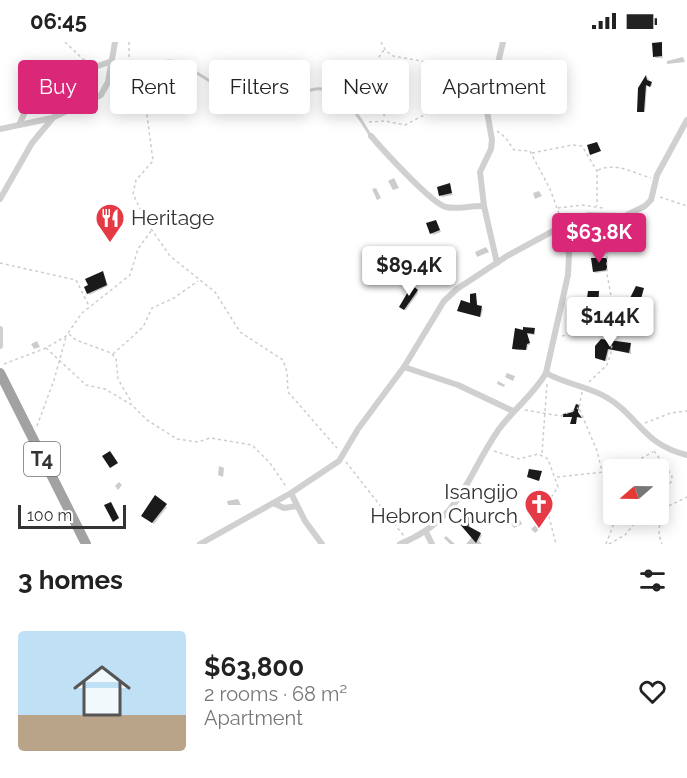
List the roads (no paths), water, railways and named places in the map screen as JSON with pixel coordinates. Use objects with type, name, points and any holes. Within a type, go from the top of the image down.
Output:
[{"type":"highway","name":"T4","points":[[0,373],[86,544]]},
{"type":"street","points":[[112,60],[115,42]]},
{"type":"street","points":[[497,263],[484,206],[480,172],[491,149],[483,88],[497,67],[503,42]]},
{"type":"street","points":[[19,125],[29,103],[36,96],[92,68],[110,62]]},
{"type":"street","points":[[0,129],[52,118],[101,95],[108,82],[110,72]]},
{"type":"street","points":[[0,199],[32,143],[52,118]]},
{"type":"street","points":[[201,544],[291,494],[332,467],[404,367],[444,301],[457,289],[497,263],[588,215],[625,216],[645,206],[653,195],[657,178],[687,120]]},
{"type":"street","points":[[371,136],[402,171],[440,205],[452,208],[484,206]]},
{"type":"street","points":[[404,543],[426,532],[444,519],[514,409],[539,385],[547,373],[568,275],[568,254],[562,227]]},
{"type":"street","points":[[0,329],[0,346]]},
{"type":"street","points":[[404,367],[458,385],[514,409]]},
{"type":"street","points":[[547,373],[612,401],[636,426],[663,447],[687,455]]},
{"type":"street","points":[[291,494],[322,544]]},
{"type":"street","points":[[273,503],[284,508],[297,506]]},
{"type":"street","points":[[426,532],[432,544]]},
{"type":"lane","points":[[197,73],[226,91],[243,84],[259,89],[273,102],[282,103],[310,90],[326,90],[353,107],[371,136]]},
{"type":"place","name":"Heritage","points":[[110,244]]},
{"type":"place","name":"Isangijo Hebron Church","points":[[539,530]]}]
